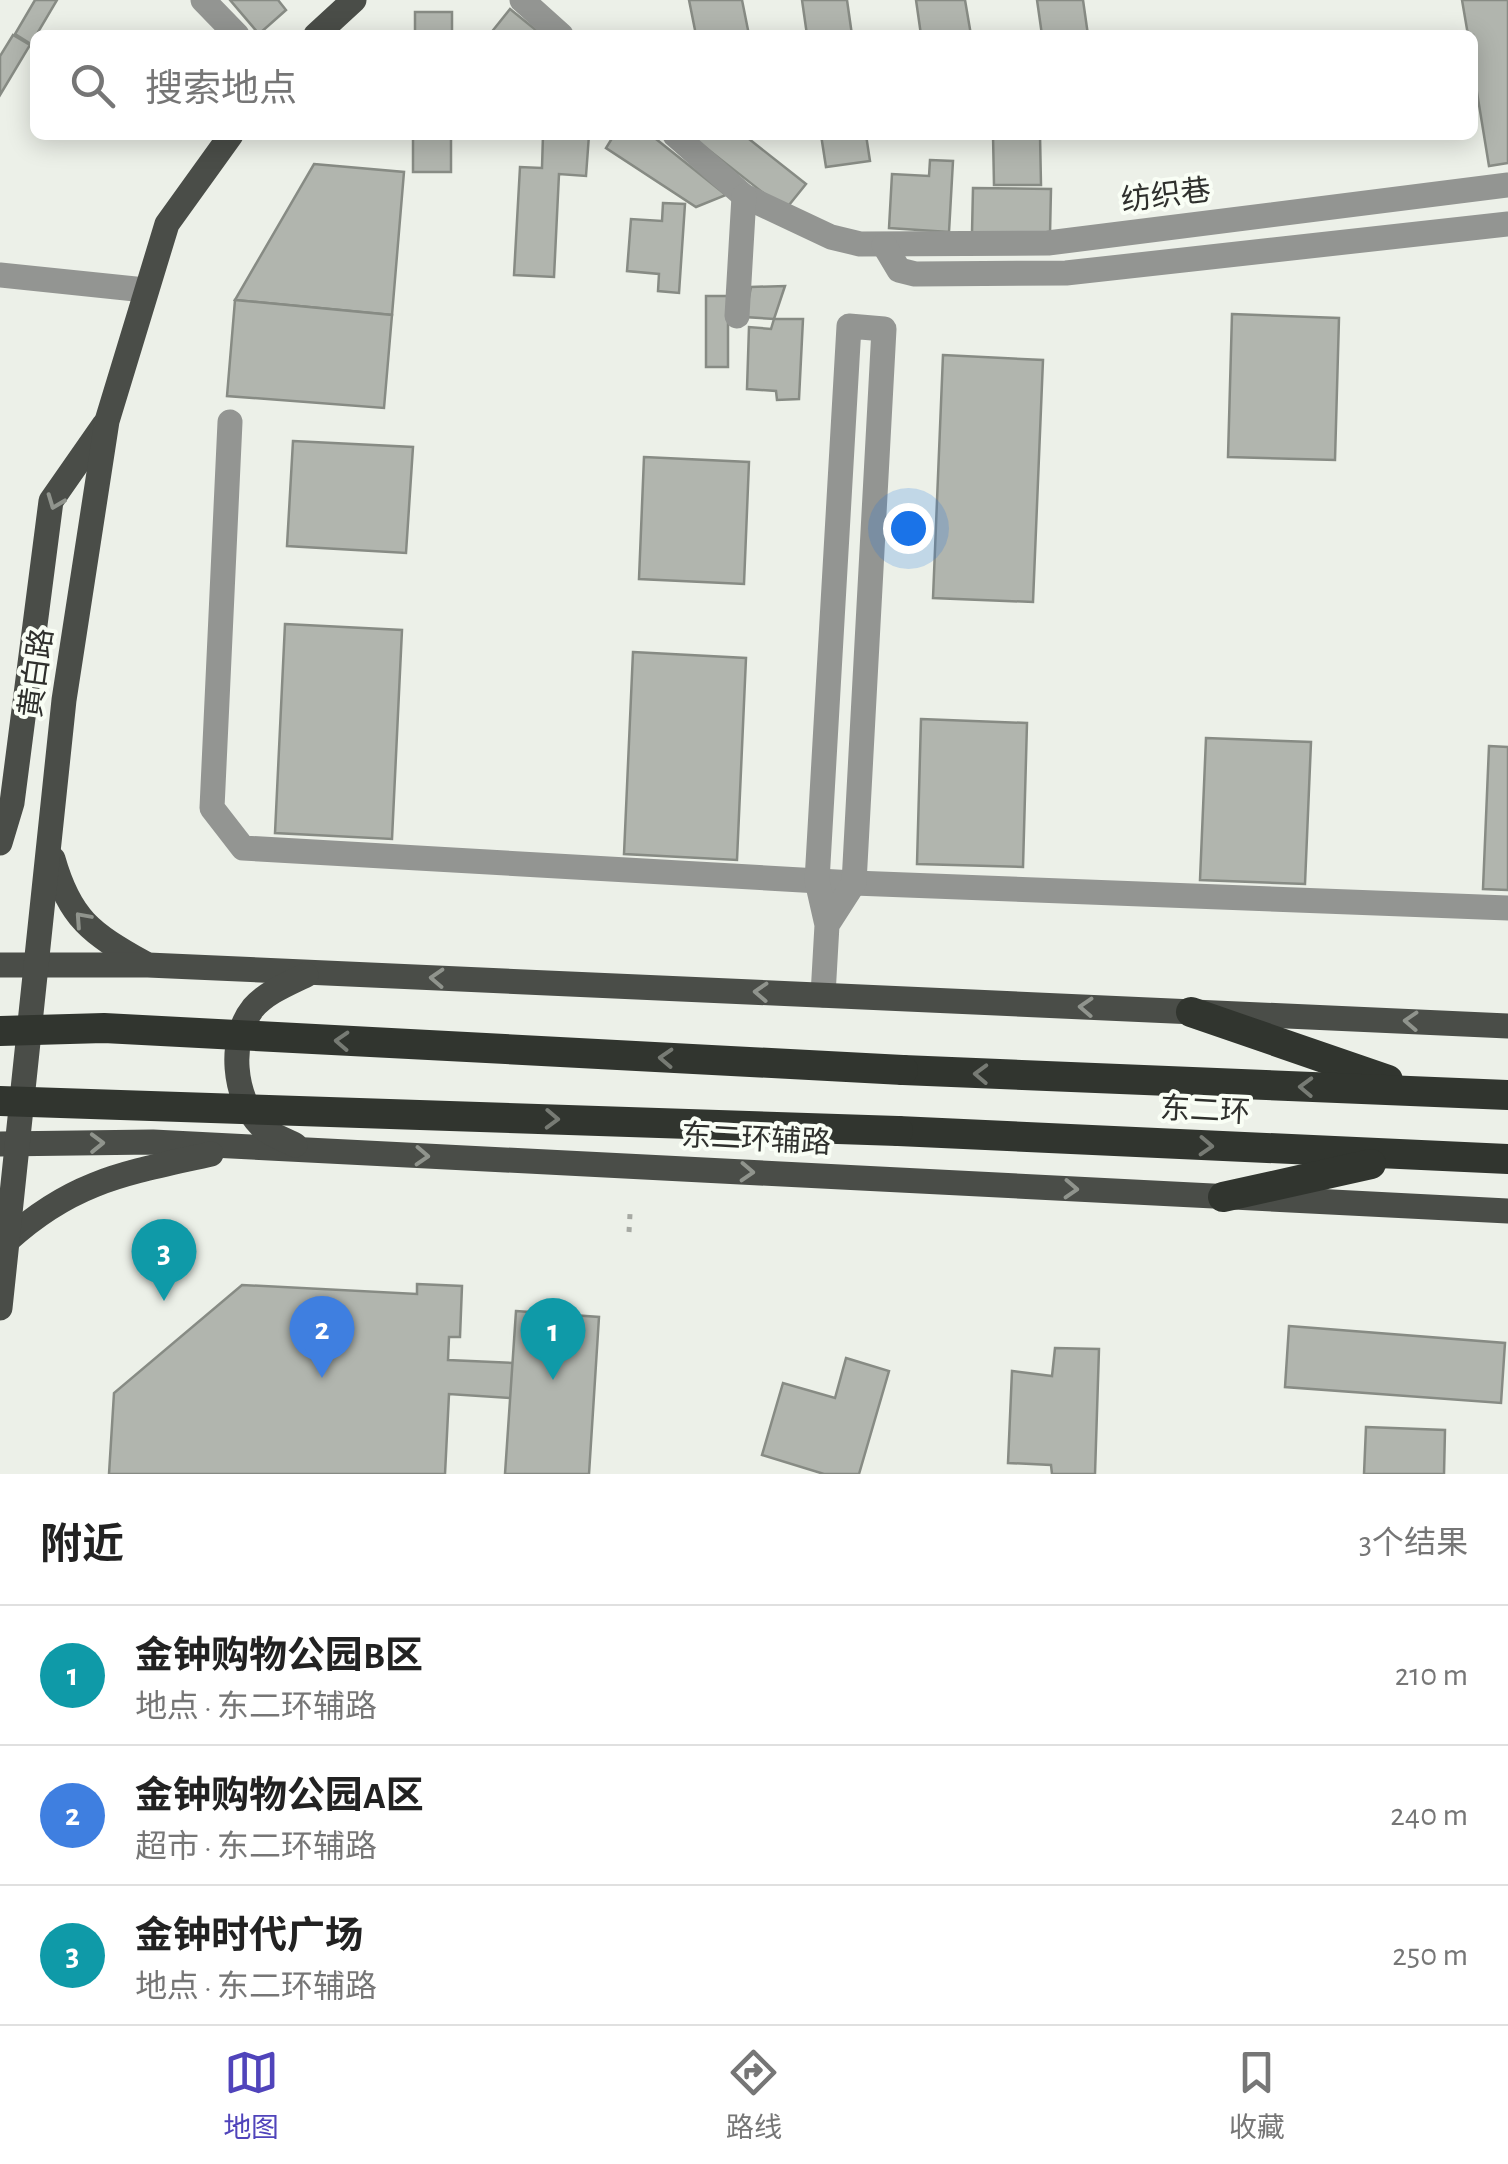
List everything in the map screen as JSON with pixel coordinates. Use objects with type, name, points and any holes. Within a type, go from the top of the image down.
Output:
[{"type":"highway","points":[[1190,1012],[1419,1091]]},
{"type":"highway","name":"东二环","points":[[0,1031],[104,1028],[903,1070],[1508,1095]]},
{"type":"highway","name":"东二环","points":[[0,1101],[898,1132],[1508,1159]]},
{"type":"highway","points":[[1223,1197],[1414,1155]]},
{"type":"main road","points":[[321,30],[354,0]]},
{"type":"main road","name":"黄白路","points":[[0,1308],[8,1240],[10,1144],[38,965],[64,700],[107,421],[167,224],[227,140]]},
{"type":"main road","points":[[0,843],[12,803],[51,501],[107,421]]},
{"type":"main road","points":[[50,846],[64,899],[98,937],[148,966]]},
{"type":"main road","points":[[0,965],[311,972],[1508,1026]]},
{"type":"main road","points":[[306,1150],[268,1132],[253,1117],[244,1098],[237,1060],[243,1028],[254,1007],[271,992],[311,972]]},
{"type":"main road","name":"东二环辅路","points":[[10,1144],[153,1142],[1508,1211]]},
{"type":"main road","points":[[8,1240],[43,1208],[98,1180],[242,1146]]},
{"type":"street","points":[[203,0],[233,30]]},
{"type":"street","points":[[522,0],[556,30]]},
{"type":"street","name":"纺织巷","points":[[681,140],[744,196],[831,236],[884,245],[1048,243],[1508,185]]},
{"type":"street","points":[[737,316],[744,196]]},
{"type":"street","points":[[884,245],[899,270],[914,274],[1066,273],[1508,224]]},
{"type":"street","points":[[0,276],[144,290]]},
{"type":"street","points":[[822,995],[827,925],[817,881],[849,326],[884,329],[854,882],[827,925]]},
{"type":"street","points":[[230,422],[212,808],[243,848],[817,881],[1508,908]]},
{"type":"path","points":[[629,1232],[630,1214]]},
{"type":"building","points":[[35,0],[57,0],[39,30],[30,30],[30,43],[15,34]]},
{"type":"building","points":[[230,0],[278,0],[286,10],[264,30],[256,30]]},
{"type":"building","points":[[689,0],[742,0],[748,30],[695,30]]},
{"type":"building","points":[[802,0],[847,0],[851,30],[806,30]]},
{"type":"building","points":[[916,0],[965,0],[970,30],[920,30]]},
{"type":"building","points":[[1037,0],[1083,0],[1087,30],[1041,30]]},
{"type":"building","points":[[1462,0],[1508,0],[1508,163],[1489,166],[1478,99],[1478,30],[1467,30]]},
{"type":"building","points":[[510,9],[536,30],[493,30]]},
{"type":"building","points":[[415,12],[452,12],[452,30],[415,30]]},
{"type":"building","points":[[13,35],[30,45],[0,95],[0,56]]},
{"type":"building","points":[[413,140],[451,140],[451,172],[413,172]]},
{"type":"building","points":[[543,140],[589,140],[586,176],[559,174],[554,277],[514,275],[520,167],[542,168]]},
{"type":"building","points":[[611,140],[657,140],[726,195],[696,207],[606,148]]},
{"type":"building","points":[[696,140],[750,140],[806,184],[785,210]]},
{"type":"building","points":[[822,140],[867,140],[870,161],[826,167]]},
{"type":"building","points":[[993,140],[1040,140],[1041,185],[994,185]]},
{"type":"building","points":[[930,160],[953,161],[949,232],[889,228],[892,174],[929,176]]},
{"type":"building","points":[[314,164],[404,172],[392,315],[235,300]]},
{"type":"building","points":[[973,188],[1051,189],[1050,234],[972,233]]},
{"type":"building","points":[[663,203],[685,204],[679,293],[658,291],[659,274],[627,271],[631,219],[662,221]]},
{"type":"building","points":[[785,286],[774,319],[745,317],[751,287]]},
{"type":"building","points":[[706,296],[728,296],[728,367],[706,367]]},
{"type":"building","points":[[235,300],[392,315],[384,408],[227,396]]},
{"type":"building","points":[[1232,314],[1339,318],[1335,460],[1228,457]]},
{"type":"building","points":[[774,319],[803,319],[799,399],[777,400],[776,391],[747,389],[749,327],[771,329]]},
{"type":"building","points":[[943,355],[1043,360],[1033,602],[933,598]]},
{"type":"building","points":[[293,441],[413,447],[406,553],[287,546]]},
{"type":"building","points":[[644,457],[749,462],[744,584],[639,579]]},
{"type":"building","points":[[285,624],[402,630],[392,839],[275,833]]},
{"type":"building","points":[[633,652],[746,658],[737,860],[624,854]]},
{"type":"building","points":[[921,719],[1027,723],[1023,867],[917,864]]},
{"type":"building","points":[[1206,738],[1311,742],[1305,884],[1200,880]]},
{"type":"building","points":[[1489,746],[1508,747],[1508,890],[1483,889]]},
{"type":"building","points":[[417,1284],[462,1286],[460,1337],[449,1337],[448,1360],[513,1363],[511,1398],[449,1394],[445,1474],[109,1474],[114,1393],[242,1285],[417,1294]]},
{"type":"building","points":[[516,1311],[599,1317],[589,1474],[505,1474]]},
{"type":"building","points":[[1289,1326],[1505,1343],[1501,1403],[1285,1387]]},
{"type":"building","points":[[1055,1348],[1099,1349],[1095,1474],[1052,1474],[1051,1465],[1008,1463],[1012,1371],[1052,1376]]},
{"type":"building","points":[[846,1358],[889,1371],[859,1474],[824,1474],[762,1455],[783,1383],[835,1398]]},
{"type":"building","points":[[1366,1427],[1445,1430],[1444,1474],[1364,1474]]},
{"type":"place","name":"金钟时代广场","points":[[164,1301]]},
{"type":"place","name":"金钟购物公园A区","points":[[322,1378]]},
{"type":"place","name":"金钟购物公园B区","points":[[553,1380]]}]
